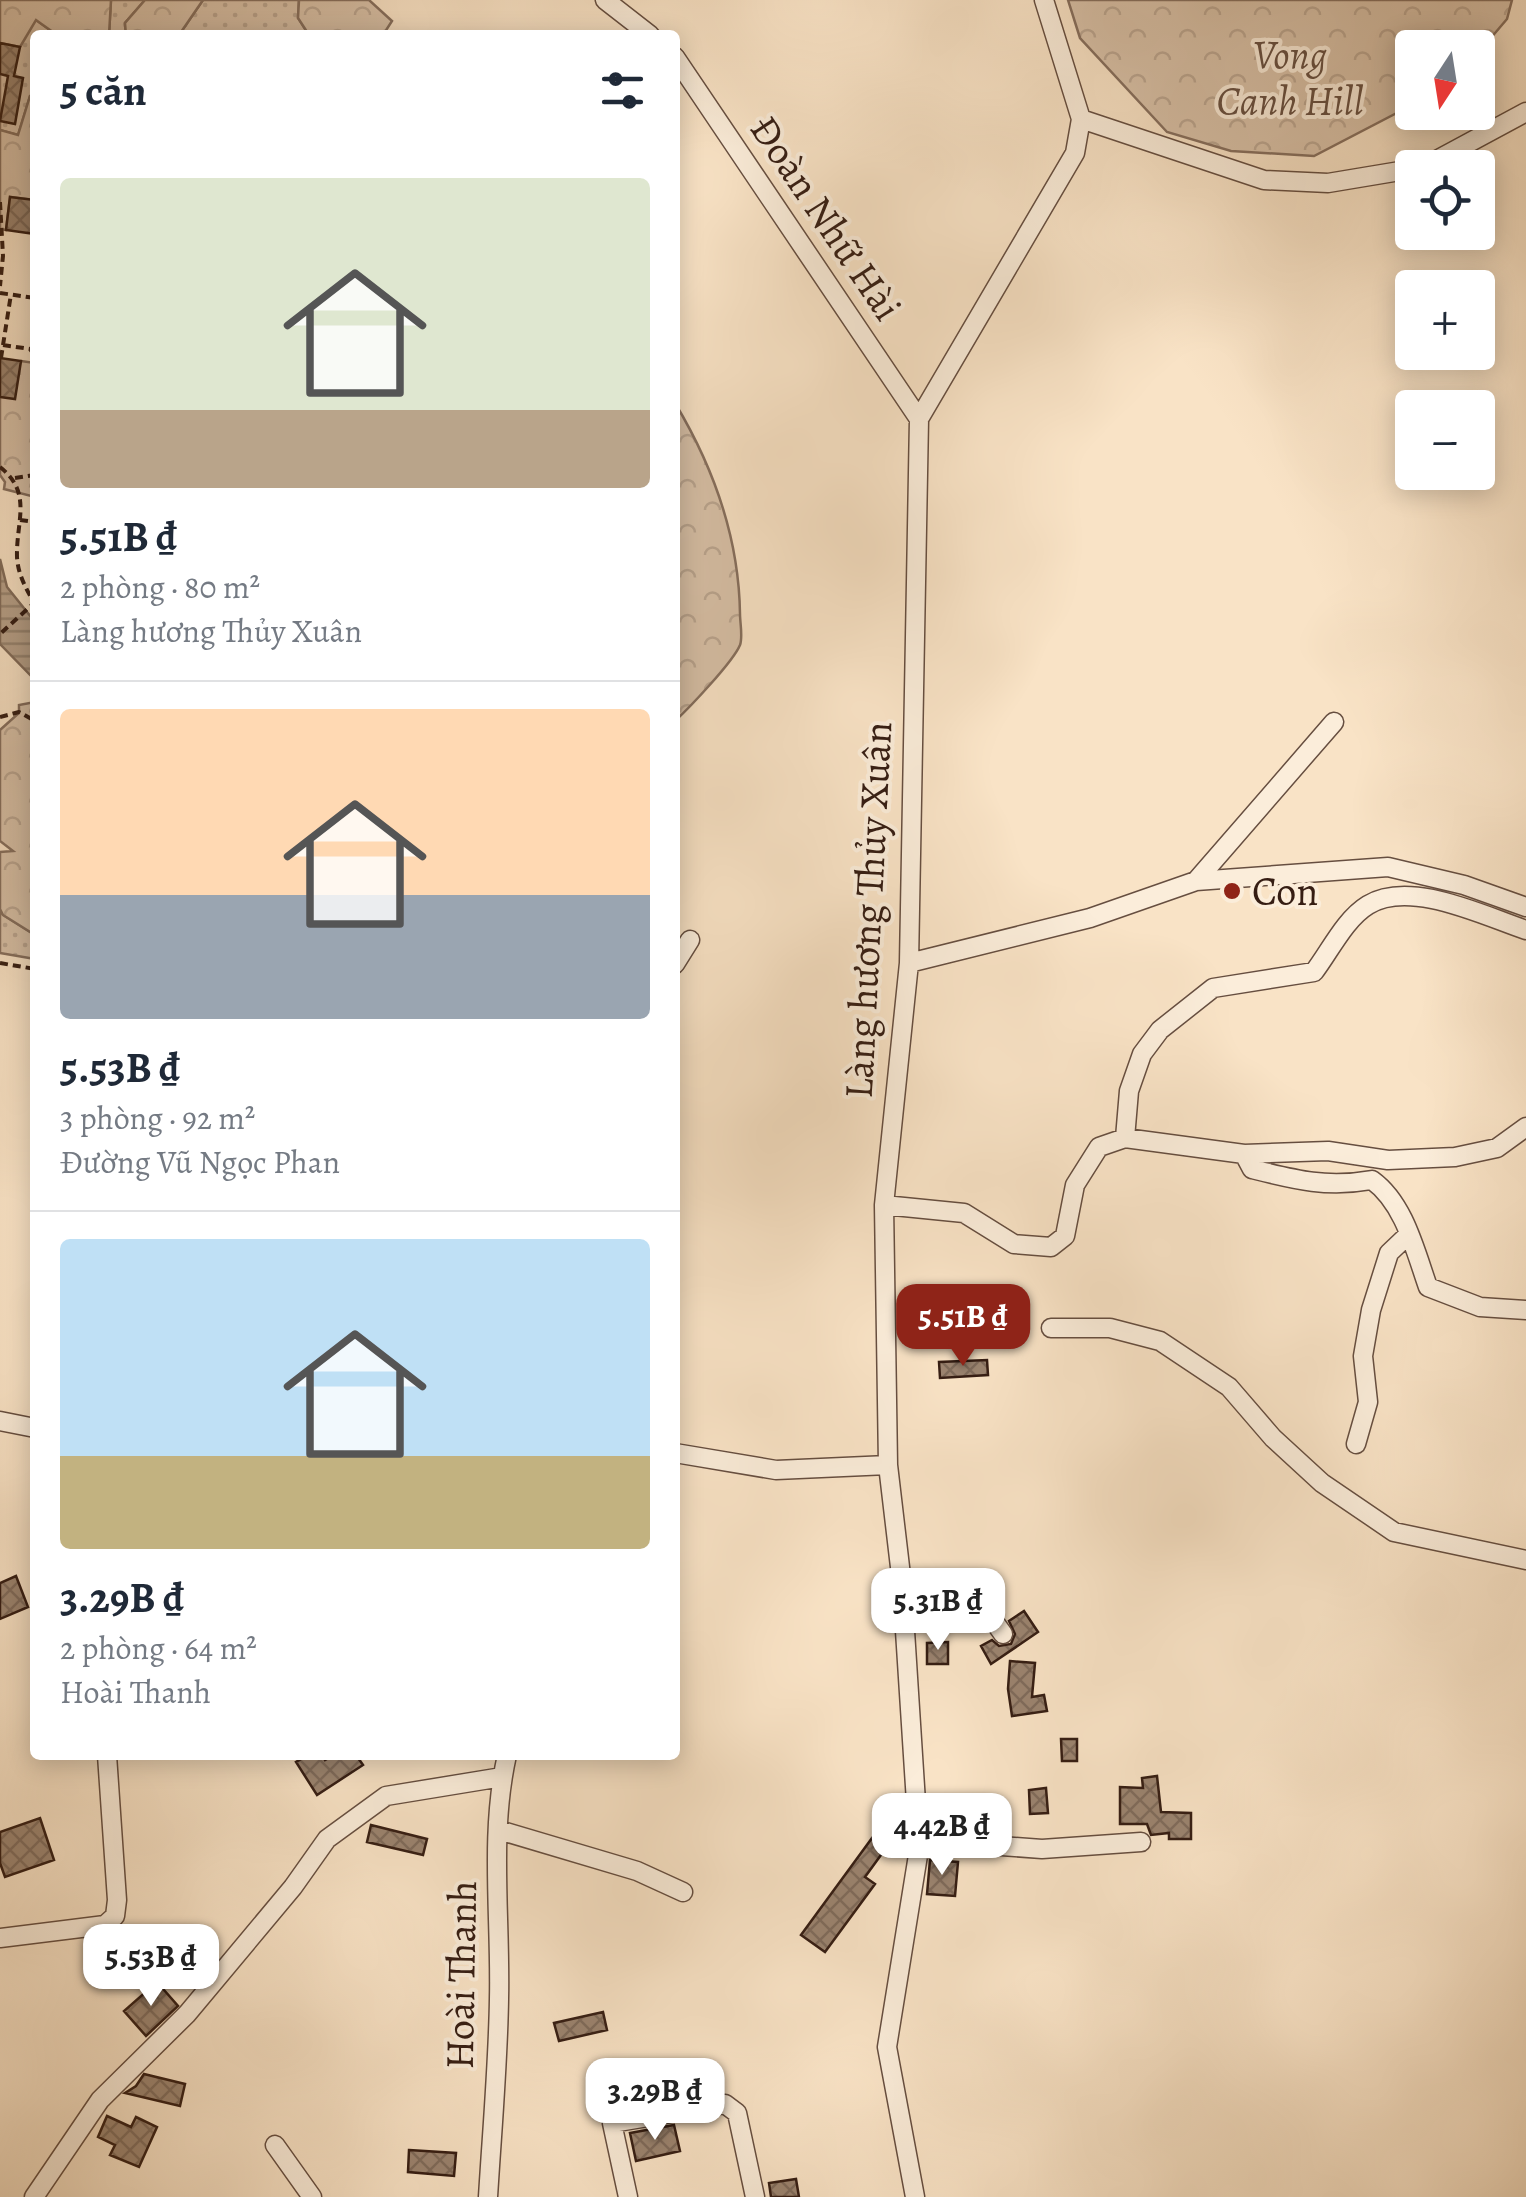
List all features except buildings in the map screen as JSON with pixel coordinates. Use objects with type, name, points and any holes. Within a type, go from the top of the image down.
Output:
[{"type":"street","points":[[605,0],[644,30]]},
{"type":"street","points":[[919,418],[1074,153],[1081,118],[1044,0]]},
{"type":"street","name":"Đoàn Nhữ Hài","points":[[680,64],[919,418]]},
{"type":"street","points":[[1455,150],[1526,112]]},
{"type":"street","points":[[1081,118],[1264,180],[1328,183],[1395,172]]},
{"type":"street","name":"Làng hương Thủy Xuân","points":[[916,2197],[887,2047],[920,1848],[902,1584],[888,1466],[884,1205],[909,963],[919,418]]},
{"type":"street","points":[[1196,881],[1334,722]]},
{"type":"street","points":[[909,963],[1090,918],[1196,881],[1388,867],[1464,885],[1526,906]]},
{"type":"street","points":[[1125,1138],[1129,1092],[1142,1054],[1160,1030],[1212,988],[1314,972],[1349,923],[1369,904],[1395,896],[1435,898],[1526,930]]},
{"type":"street","points":[[680,956],[690,940]]},
{"type":"street","points":[[884,1205],[964,1213],[1014,1244],[1050,1247],[1065,1236],[1075,1185],[1099,1147],[1125,1138],[1244,1154],[1328,1151],[1388,1160],[1455,1157],[1497,1148],[1526,1127]]},
{"type":"street","points":[[1244,1154],[1252,1168],[1290,1179],[1335,1186],[1372,1180],[1386,1190],[1409,1234],[1428,1287],[1480,1308],[1526,1310]]},
{"type":"street","points":[[1356,1444],[1368,1402],[1363,1356],[1372,1310],[1389,1253],[1409,1234]]},
{"type":"street","points":[[1051,1328],[1110,1328],[1160,1341],[1230,1387],[1273,1438],[1322,1483],[1394,1532],[1526,1560]]},
{"type":"street","points":[[0,1421],[30,1427]]},
{"type":"street","points":[[680,1453],[776,1470],[888,1466]]},
{"type":"street","points":[[902,1584],[947,1588],[976,1596],[1002,1634]]},
{"type":"street","points":[[0,1938],[105,1925],[115,1916],[107,1760]]},
{"type":"street","name":"Hoài Thanh","points":[[488,2197],[500,1998],[499,1830],[506,1760]]},
{"type":"street","points":[[34,2197],[100,2100],[187,2014],[327,1839],[386,1796],[502,1777]]},
{"type":"street","points":[[499,1830],[637,1871],[682,1892]]},
{"type":"street","points":[[920,1848],[960,1843],[1042,1849],[1141,1842]]},
{"type":"street","points":[[628,2197],[612,2124],[726,2104],[737,2113],[755,2197]]},
{"type":"street","points":[[275,2145],[312,2197]]},
{"type":"path","points":[[0,202],[0,290],[30,297]]},
{"type":"path","points":[[1,358],[11,294]]},
{"type":"path","points":[[3,345],[30,349]]},
{"type":"path","points":[[0,466],[14,478],[21,502],[17,559],[21,580],[30,595]]},
{"type":"path","points":[[14,478],[30,476]]},
{"type":"path","points":[[20,520],[30,521]]},
{"type":"path","points":[[0,634],[30,606]]},
{"type":"path","points":[[0,717],[19,712],[30,718]]},
{"type":"path","points":[[0,963],[30,969]]},
{"type":"green space","points":[[0,0],[111,0],[109,30],[50,30],[36,20],[20,47],[0,43]]},
{"type":"green space","points":[[111,0],[145,0],[125,23],[126,30],[109,30]]},
{"type":"green space","points":[[145,0],[203,0],[182,30],[126,30],[125,23]]},
{"type":"green space","points":[[203,0],[299,0],[298,18],[306,30],[182,30]]},
{"type":"green space","points":[[299,0],[369,0],[392,21],[386,30],[306,30],[298,18]]},
{"type":"green space","name":"Vong Canh Hill","points":[[1068,0],[1512,0],[1507,19],[1495,33],[1495,30],[1395,30],[1395,114],[1314,156],[1231,151],[1167,132],[1080,38]]},
{"type":"green space","points":[[36,20],[50,30],[30,30],[30,96],[18,135],[0,130],[0,43]]},
{"type":"green space","points":[[30,96],[30,199],[10,197],[6,230],[0,229],[0,130],[18,135]]},
{"type":"green space","points":[[21,361],[30,362],[30,496],[4,489],[0,475],[0,397]]},
{"type":"green space","points":[[680,413],[722,504],[739,586],[740,645],[680,716]]},
{"type":"green space","points":[[30,703],[30,932],[0,909],[0,852],[13,851],[0,841],[0,730],[19,713],[19,705]]},
{"type":"green space","points":[[0,909],[30,932],[30,958],[0,953]]},
{"type":"shaded area","points":[[0,559],[7,587],[30,616],[30,675],[0,644]]},
{"type":"place","name":"Con","points":[[1232,891]]}]
